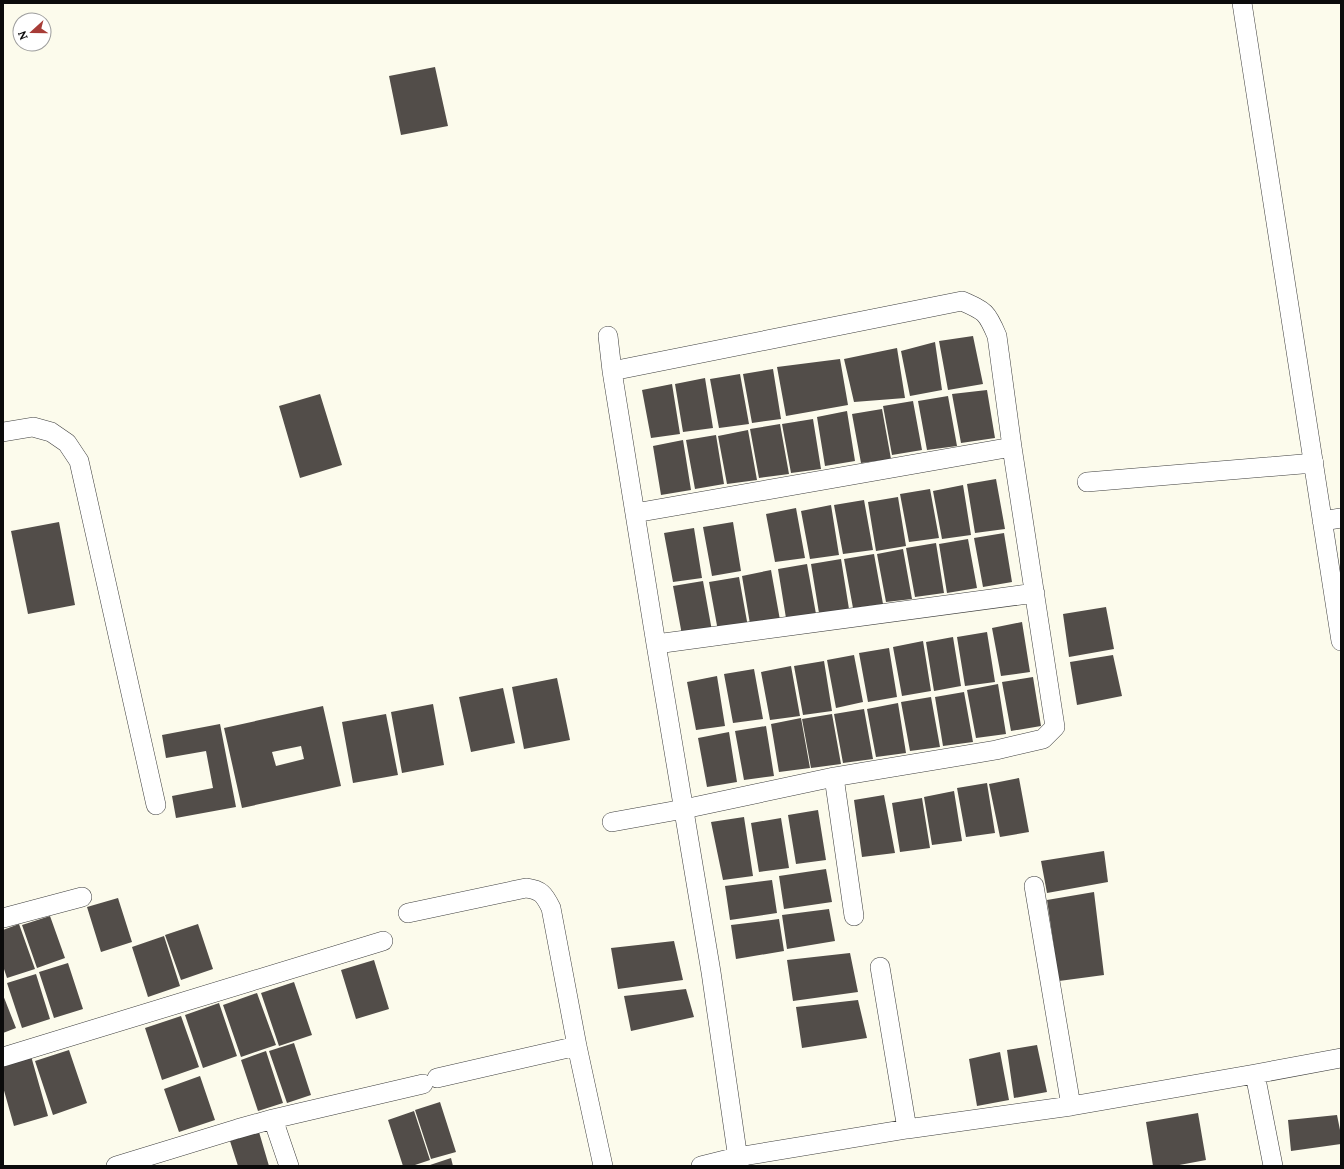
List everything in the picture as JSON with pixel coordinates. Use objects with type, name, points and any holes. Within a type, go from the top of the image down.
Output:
[{"type":"street","points":[[1242,3],[1341,641]]},
{"type":"street","points":[[612,371],[962,301],[982,309],[991,321],[997,336],[1012,447],[1055,727],[1044,739],[996,750],[834,777],[684,809],[612,822]]},
{"type":"street","points":[[608,336],[612,371],[656,644],[712,972],[738,1161]]},
{"type":"street","points":[[3,432],[33,427],[51,432],[67,443],[79,461],[156,805]]},
{"type":"street","points":[[635,513],[1012,447]]},
{"type":"street","points":[[1087,482],[1314,463]]},
{"type":"street","points":[[1322,521],[1341,518]]},
{"type":"street","points":[[656,644],[1035,593]]},
{"type":"street","points":[[834,777],[854,916]]},
{"type":"street","points":[[1034,886],[1071,1106]]},
{"type":"street","points":[[408,913],[526,888],[537,890],[545,896],[551,908],[577,1046],[603,1166]]},
{"type":"street","points":[[3,918],[82,897]]},
{"type":"street","points":[[3,1056],[383,941]]},
{"type":"street","points":[[880,967],[907,1129]]},
{"type":"street","points":[[116,1166],[237,1128],[577,1046]]},
{"type":"street","points":[[701,1166],[738,1161],[907,1129],[1071,1106],[1341,1058]]},
{"type":"street","points":[[1255,1074],[1273,1166]]},
{"type":"street","points":[[273,1119],[289,1166]]},
{"type":"building","points":[[435,67],[448,126],[401,135],[389,76]]},
{"type":"building","points":[[973,336],[983,384],[948,390],[939,341]]},
{"type":"building","points":[[935,342],[942,390],[910,396],[901,351]]},
{"type":"building","points":[[897,348],[905,398],[854,402],[844,359]]},
{"type":"building","points":[[840,359],[848,405],[786,416],[777,367]]},
{"type":"building","points":[[773,369],[781,419],[752,423],[743,374]]},
{"type":"building","points":[[740,374],[749,424],[719,428],[710,379]]},
{"type":"building","points":[[705,378],[713,428],[683,432],[675,384]]},
{"type":"building","points":[[672,384],[680,434],[651,438],[642,390]]},
{"type":"building","points":[[987,390],[995,438],[961,443],[952,394]]},
{"type":"building","points":[[320,394],[342,465],[300,478],[279,406]]},
{"type":"building","points":[[948,396],[957,446],[927,450],[918,401]]},
{"type":"building","points":[[913,401],[922,450],[892,455],[883,406]]},
{"type":"building","points":[[882,409],[891,459],[861,463],[852,414]]},
{"type":"building","points":[[847,411],[855,461],[825,466],[817,417]]},
{"type":"building","points":[[813,419],[821,469],[791,473],[782,424]]},
{"type":"building","points":[[780,424],[789,474],[759,478],[750,429]]},
{"type":"building","points":[[748,430],[757,480],[727,484],[718,436]]},
{"type":"building","points":[[716,435],[724,484],[695,489],[686,440]]},
{"type":"building","points":[[683,440],[691,490],[661,495],[653,446]]},
{"type":"building","points":[[996,479],[1005,529],[975,533],[967,484]]},
{"type":"building","points":[[963,485],[971,535],[942,539],[933,491]]},
{"type":"building","points":[[930,489],[939,538],[909,542],[900,494]]},
{"type":"building","points":[[898,497],[906,546],[876,551],[868,502]]},
{"type":"building","points":[[864,500],[873,550],[843,554],[834,505]]},
{"type":"building","points":[[831,505],[839,555],[810,559],[801,511]]},
{"type":"building","points":[[796,508],[805,558],[775,562],[766,514]]},
{"type":"building","points":[[59,522],[75,605],[28,614],[11,531]]},
{"type":"building","points":[[733,522],[741,571],[712,576],[703,527]]},
{"type":"building","points":[[694,528],[702,578],[673,582],[664,533]]},
{"type":"building","points":[[1004,533],[1012,582],[983,587],[974,538]]},
{"type":"building","points":[[968,539],[977,588],[947,593],[939,544]]},
{"type":"building","points":[[936,543],[944,593],[915,597],[906,548]]},
{"type":"building","points":[[903,549],[912,599],[886,602],[877,554]]},
{"type":"building","points":[[874,554],[883,604],[853,608],[844,559]]},
{"type":"building","points":[[841,559],[849,609],[819,613],[811,564]]},
{"type":"building","points":[[807,564],[816,614],[786,618],[778,569]]},
{"type":"building","points":[[771,570],[780,620],[750,624],[742,576]]},
{"type":"building","points":[[739,577],[748,627],[718,631],[709,582]]},
{"type":"building","points":[[703,581],[712,631],[682,635],[673,586]]},
{"type":"building","points":[[1106,607],[1114,649],[1069,657],[1063,614]]},
{"type":"building","points":[[1022,622],[1030,672],[1001,676],[992,628]]},
{"type":"building","points":[[987,632],[995,682],[965,686],[957,637]]},
{"type":"building","points":[[953,637],[961,686],[934,691],[926,642]]},
{"type":"building","points":[[923,641],[931,691],[902,696],[893,647]]},
{"type":"building","points":[[889,648],[897,697],[868,702],[859,653]]},
{"type":"building","points":[[854,655],[863,702],[836,708],[827,660]]},
{"type":"building","points":[[1113,655],[1122,696],[1077,705],[1070,662]]},
{"type":"building","points":[[824,661],[832,711],[803,715],[794,666]]},
{"type":"building","points":[[791,666],[800,716],[770,720],[761,672]]},
{"type":"building","points":[[754,669],[763,719],[733,723],[724,674]]},
{"type":"building","points":[[717,676],[725,726],[696,730],[687,682]]},
{"type":"building","points":[[1033,677],[1041,726],[1011,731],[1002,682]]},
{"type":"building","points":[[557,678],[570,740],[524,749],[512,687]]},
{"type":"building","points":[[998,684],[1006,734],[976,738],[967,690]]},
{"type":"building","points":[[503,688],[515,743],[471,752],[459,697]]},
{"type":"building","points":[[964,692],[973,742],[943,746],[935,697]]},
{"type":"building","points":[[931,697],[940,747],[910,751],[901,702]]},
{"type":"building","points":[[898,703],[906,753],[876,757],[867,709]]},
{"type":"building","points":[[433,704],[444,765],[402,773],[391,712]]},
{"type":"building","points":[[323,706],[341,786],[242,808],[224,728]],"holes":[[[301,746],[304,759],[276,766],[272,752]]]},
{"type":"building","points":[[864,709],[873,759],[843,763],[834,714]]},
{"type":"building","points":[[386,714],[398,775],[353,783],[342,722]]},
{"type":"building","points":[[832,714],[841,764],[811,768],[802,719]]},
{"type":"building","points":[[801,718],[810,768],[779,772],[771,724]]},
{"type":"building","points":[[220,724],[236,807],[176,818],[172,796],[213,788],[206,751],[166,758],[162,735]]},
{"type":"building","points":[[766,726],[774,776],[744,780],[735,731]]},
{"type":"building","points":[[729,732],[737,782],[707,787],[698,738]]},
{"type":"building","points":[[1019,778],[1029,832],[1000,837],[989,784]]},
{"type":"building","points":[[987,783],[995,833],[966,837],[957,788]]},
{"type":"building","points":[[954,791],[962,841],[932,845],[924,797]]},
{"type":"building","points":[[884,795],[895,853],[862,857],[854,800]]},
{"type":"building","points":[[922,798],[930,848],[900,852],[892,803]]},
{"type":"building","points":[[818,810],[826,860],[796,864],[788,815]]},
{"type":"building","points":[[744,817],[753,876],[723,880],[711,822]]},
{"type":"building","points":[[781,818],[789,868],[759,872],[751,823]]},
{"type":"building","points":[[1104,851],[1108,882],[1047,893],[1041,861]]},
{"type":"building","points":[[826,869],[832,902],[784,909],[779,876]]},
{"type":"building","points":[[772,880],[777,913],[730,920],[725,886]]},
{"type":"building","points":[[1094,892],[1104,975],[1059,981],[1047,900]]},
{"type":"building","points":[[118,898],[132,942],[101,952],[87,907]]},
{"type":"building","points":[[829,909],[835,941],[787,949],[782,915]]},
{"type":"building","points":[[50,916],[65,958],[37,968],[22,925]]},
{"type":"building","points":[[779,919],[784,951],[736,959],[731,925]]},
{"type":"building","points":[[19,924],[35,969],[7,978],[3,966],[3,930]]},
{"type":"building","points":[[198,924],[213,969],[181,980],[165,935]]},
{"type":"building","points":[[164,936],[180,986],[148,997],[132,947]]},
{"type":"building","points":[[674,941],[683,980],[618,989],[611,948]]},
{"type":"building","points":[[850,953],[858,992],[793,1001],[787,960]]},
{"type":"building","points":[[374,960],[389,1009],[356,1019],[341,970]]},
{"type":"building","points":[[68,963],[83,1009],[54,1018],[39,972]]},
{"type":"building","points":[[36,974],[50,1019],[22,1028],[7,983]]},
{"type":"building","points":[[294,982],[312,1035],[279,1046],[261,993]]},
{"type":"building","points":[[686,989],[694,1017],[631,1031],[624,996]]},
{"type":"building","points":[[257,993],[276,1045],[241,1057],[223,1005]]},
{"type":"building","points":[[3,995],[16,1028],[3,1033]]},
{"type":"building","points":[[858,1000],[867,1038],[802,1048],[796,1007]]},
{"type":"building","points":[[219,1003],[237,1056],[203,1068],[185,1015]]},
{"type":"building","points":[[181,1016],[199,1067],[162,1080],[145,1028]]},
{"type":"building","points":[[294,1043],[311,1095],[287,1103],[269,1051]]},
{"type":"building","points":[[1037,1045],[1047,1092],[1014,1098],[1007,1050]]},
{"type":"building","points":[[69,1050],[87,1103],[53,1115],[35,1061]]},
{"type":"building","points":[[266,1051],[283,1103],[258,1111],[241,1060]]},
{"type":"building","points":[[1000,1052],[1009,1100],[977,1106],[969,1059]]},
{"type":"building","points":[[31,1056],[48,1116],[14,1126],[3,1087],[3,1064]]},
{"type":"building","points":[[200,1076],[215,1120],[179,1132],[164,1089]]},
{"type":"building","points":[[440,1102],[456,1152],[431,1159],[415,1110]]},
{"type":"building","points":[[414,1111],[430,1160],[412,1166],[403,1166],[388,1120]]},
{"type":"building","points":[[1198,1113],[1206,1160],[1174,1166],[1153,1166],[1146,1122]]},
{"type":"building","points":[[1337,1115],[1341,1135],[1341,1144],[1291,1151],[1288,1120]]},
{"type":"building","points":[[259,1132],[269,1166],[238,1166],[230,1141]]},
{"type":"building","points":[[451,1158],[453,1166],[427,1166]]}]
